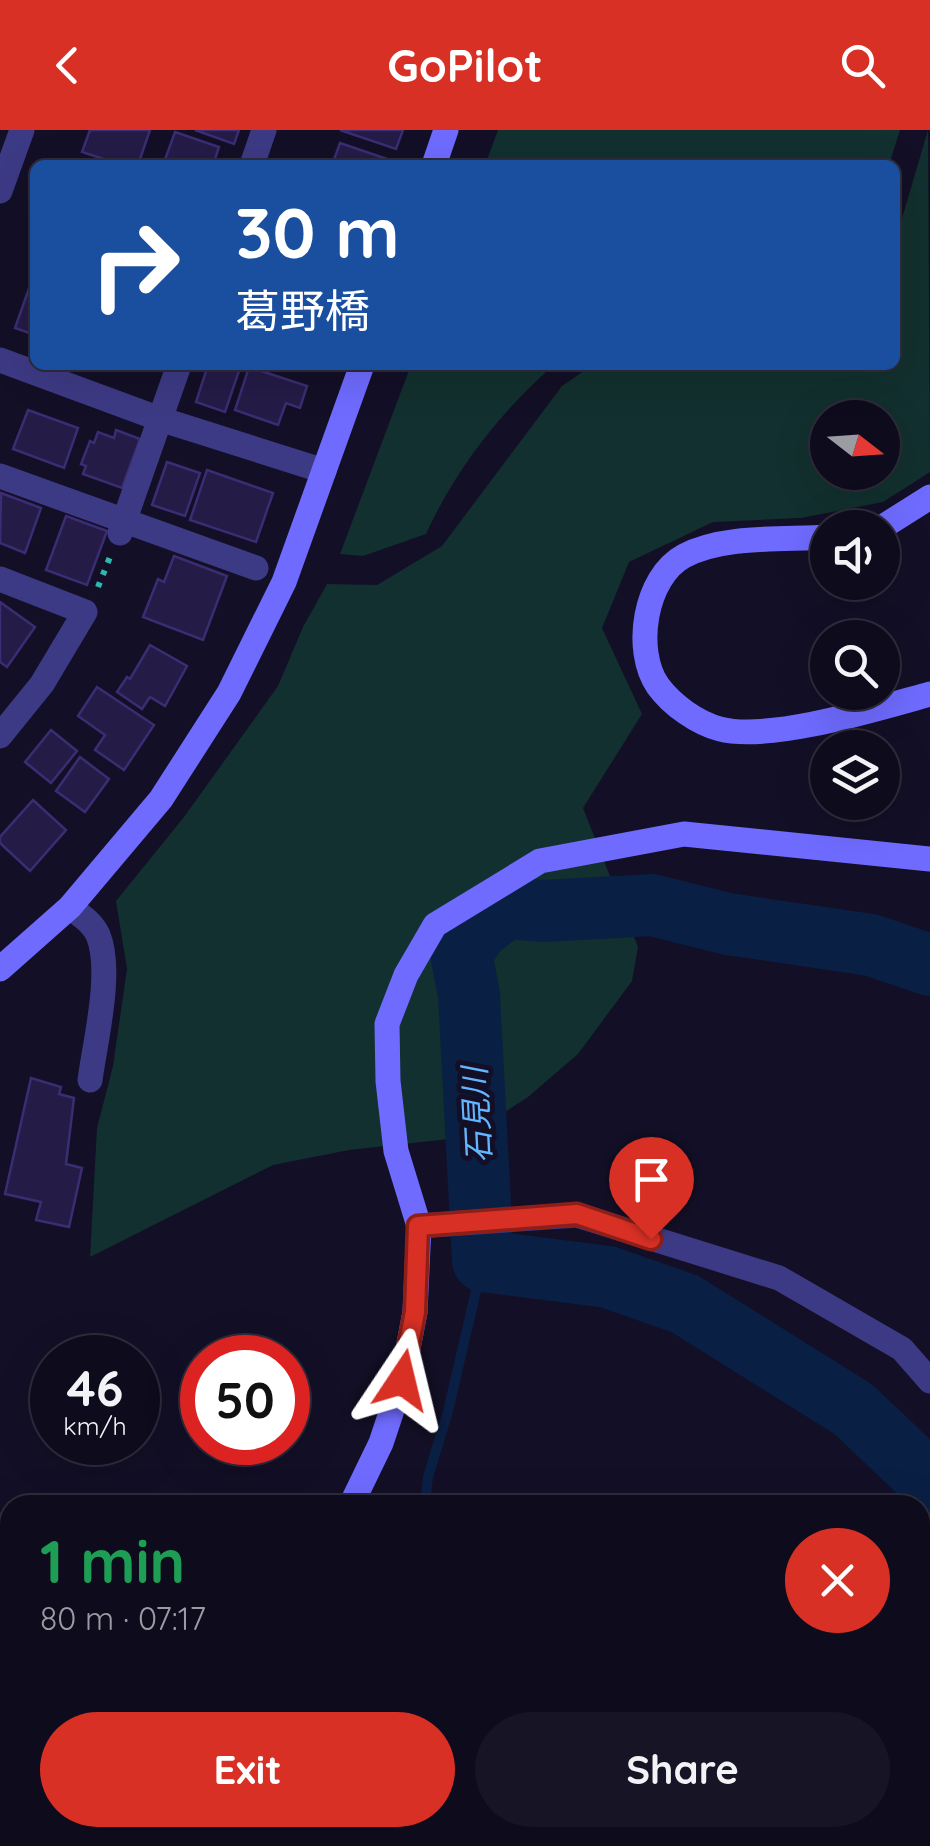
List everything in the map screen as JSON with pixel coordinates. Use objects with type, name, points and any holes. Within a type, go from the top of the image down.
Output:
[{"type":"street","points":[[0,191],[22,130]]},
{"type":"street","points":[[254,160],[264,130]]},
{"type":"street","points":[[436,160],[446,130]]},
{"type":"street","points":[[0,360],[160,419],[324,471]]},
{"type":"street","points":[[122,527],[178,370]]},
{"type":"street","points":[[0,969],[70,907],[161,798],[229,694],[284,582],[360,370]]},
{"type":"street","points":[[0,476],[122,527],[256,568]]},
{"type":"street","points":[[900,516],[930,497]]},
{"type":"street","points":[[810,538],[711,546],[682,557],[662,574],[649,609],[645,646],[656,684],[683,712],[720,729],[793,726],[930,694]]},
{"type":"street","points":[[0,579],[90,605],[42,684],[0,736]]},
{"type":"street","points":[[356,1495],[381,1443],[402,1380],[415,1312],[418,1226],[396,1151],[388,1081],[387,1024],[406,975],[435,925],[540,860],[684,834],[930,858]]},
{"type":"street","points":[[70,907],[92,924],[100,939],[103,969],[90,1080]]},
{"type":"street","points":[[418,1226],[577,1214],[779,1278],[902,1349],[930,1382]]},
{"type":"path","points":[[90,605],[122,527]]},
{"type":"green space","points":[[498,130],[900,130],[891,160],[487,160]]},
{"type":"green space","points":[[928,130],[930,472],[883,502],[842,510],[810,510],[810,516],[801,518],[713,522],[629,562],[602,628],[642,714],[583,808],[638,947],[632,981],[578,1054],[528,1097],[467,1137],[349,1150],[273,1165],[90,1257],[97,1128],[113,1066],[127,969],[116,901],[184,817],[278,686],[303,627],[327,584],[377,585],[442,546],[562,386],[585,370],[900,370],[900,225]]},
{"type":"green space","points":[[409,370],[549,370],[481,443],[426,534],[363,556],[340,554]]},
{"type":"building","points":[[90,130],[150,130],[140,160],[107,160],[82,152]]},
{"type":"building","points":[[195,130],[239,130],[234,144]]},
{"type":"building","points":[[340,130],[403,130],[396,149]]},
{"type":"building","points":[[175,132],[219,147],[215,160],[165,160]]},
{"type":"building","points":[[340,143],[390,160],[334,160]]},
{"type":"building","points":[[30,286],[30,333],[15,328]]},
{"type":"building","points":[[206,370],[239,370],[225,412],[196,402]]},
{"type":"building","points":[[248,370],[307,386],[300,408],[286,403],[278,425],[235,410]]},
{"type":"building","points":[[28,410],[78,428],[64,468],[13,449]]},
{"type":"building","points":[[116,430],[140,439],[122,488],[83,474],[86,466],[81,464],[98,432],[114,438]]},
{"type":"building","points":[[167,462],[200,473],[185,516],[152,505]]},
{"type":"building","points":[[207,470],[273,493],[256,542],[190,520]]},
{"type":"building","points":[[1,493],[41,508],[25,553],[0,543]]},
{"type":"building","points":[[66,516],[107,531],[87,585],[46,570]]},
{"type":"building","points":[[174,556],[227,576],[203,640],[143,617],[158,579],[164,582]]},
{"type":"building","points":[[0,602],[35,627],[7,667],[0,662]]},
{"type":"building","points":[[150,645],[187,666],[165,706],[150,697],[142,709],[117,692],[127,677],[130,679]]},
{"type":"building","points":[[97,687],[154,725],[124,770],[95,750],[105,735],[78,716]]},
{"type":"building","points":[[51,730],[77,751],[51,783],[25,762]]},
{"type":"building","points":[[80,757],[109,779],[85,812],[56,791]]},
{"type":"building","points":[[33,800],[66,830],[30,871],[0,843],[0,837]]},
{"type":"building","points":[[31,1078],[61,1087],[59,1094],[74,1098],[66,1164],[82,1168],[69,1227],[36,1220],[41,1202],[5,1194]]},
{"type":"waterway","name":"石見川","points":[[930,965],[871,945],[728,924],[652,905],[544,911],[505,908],[478,929],[461,953],[469,995],[483,1261],[608,1277],[685,1304],[853,1409],[930,1482]]},
{"type":"waterway","points":[[426,1495],[483,1261]]},
{"type":"route","points":[[402,1380],[415,1312],[418,1226],[577,1214],[651,1239]]}]
